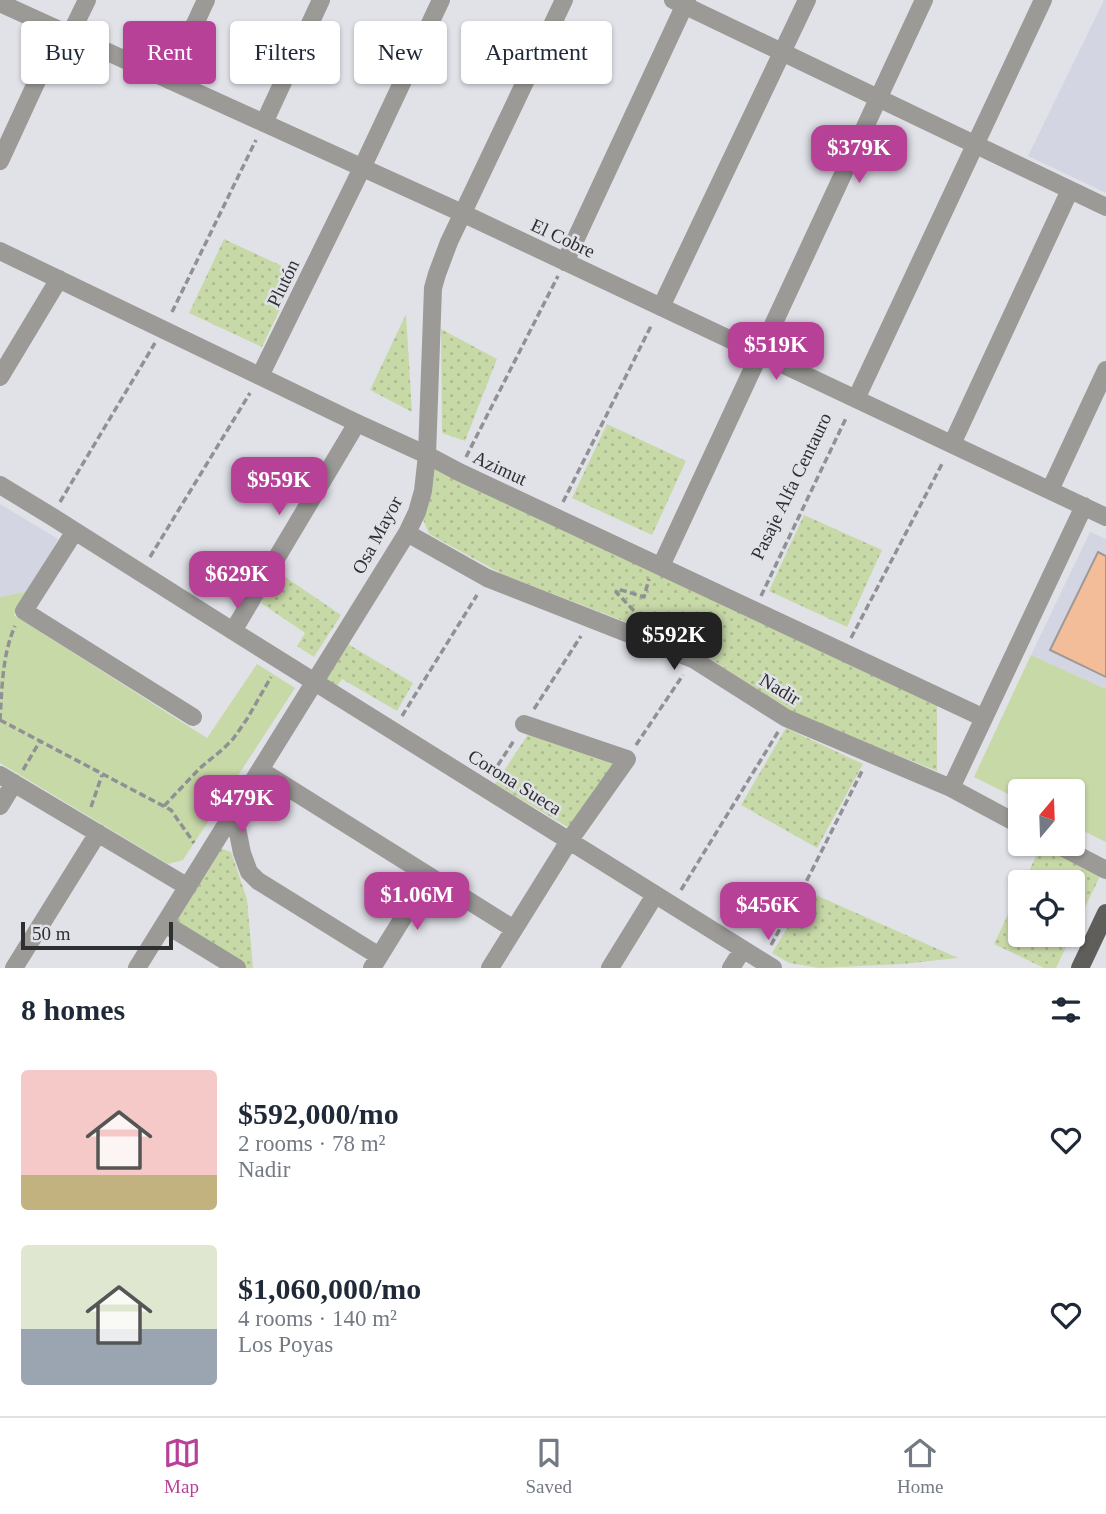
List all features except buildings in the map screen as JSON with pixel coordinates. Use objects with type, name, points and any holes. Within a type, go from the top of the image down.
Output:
[{"type":"main road","points":[[1080,968],[1106,913]]},
{"type":"street","points":[[73,21],[87,0]]},
{"type":"street","points":[[196,21],[206,0]]},
{"type":"street","points":[[264,123],[321,0]]},
{"type":"street","name":"Plutón","points":[[260,376],[441,0]]},
{"type":"street","name":"Osa Mayor","points":[[137,968],[407,533],[417,512],[428,455],[433,288],[442,257],[462,213],[564,0]]},
{"type":"street","points":[[661,307],[807,0]]},
{"type":"street","points":[[661,566],[924,0]]},
{"type":"street","name":"Pasaje Alfa Centauro","points":[[856,399],[1043,0]]},
{"type":"street","points":[[565,262],[682,2],[1106,207]]},
{"type":"street","name":"El Cobre","points":[[0,3],[39,21]]},
{"type":"street","points":[[0,161],[39,84]]},
{"type":"street","name":"El Cobre","points":[[178,84],[462,213],[1106,517]]},
{"type":"street","points":[[952,444],[1070,190]]},
{"type":"street","name":"Azimut","points":[[0,251],[459,472],[984,718]]},
{"type":"street","points":[[0,377],[59,279]]},
{"type":"street","points":[[1049,490],[1106,370]]},
{"type":"street","points":[[233,631],[358,423]]},
{"type":"street","name":"Corona Sueca","points":[[0,485],[768,965]]},
{"type":"street","points":[[951,788],[1084,506]]},
{"type":"street","points":[[75,531],[24,611],[193,717]]},
{"type":"street","name":"Nadir","points":[[407,533],[487,578],[694,659],[786,718],[951,788],[1008,819]]},
{"type":"street","points":[[490,968],[569,841],[627,759],[524,724]]},
{"type":"street","points":[[260,770],[514,929]]},
{"type":"street","points":[[0,806],[12,775],[98,833],[188,887]]},
{"type":"street","points":[[233,813],[249,872],[258,881],[376,962],[429,876]]},
{"type":"street","points":[[14,968],[98,833]]},
{"type":"street","points":[[1079,856],[1106,870]]},
{"type":"street","points":[[610,968],[656,895]]},
{"type":"street","points":[[165,924],[237,968]]},
{"type":"street","points":[[731,968],[743,949]]},
{"type":"path","points":[[51,516],[163,329],[264,123]]},
{"type":"path","points":[[459,472],[565,262]]},
{"type":"path","points":[[556,517],[661,307]]},
{"type":"path","points":[[140,572],[260,376]]},
{"type":"path","name":"Pasaje Alfa Centauro","points":[[754,610],[856,399]]},
{"type":"path","points":[[844,652],[952,444]]},
{"type":"path","points":[[638,620],[639,616],[616,592],[618,589],[644,597],[650,577],[661,566]]},
{"type":"path","points":[[393,730],[487,578]]},
{"type":"path","points":[[484,787],[592,619]]},
{"type":"path","points":[[9,639],[0,720],[171,810],[194,842]]},
{"type":"path","points":[[627,759],[694,659]]},
{"type":"path","points":[[164,806],[200,768],[233,739],[281,660]]},
{"type":"path","points":[[672,905],[786,718]]},
{"type":"path","points":[[12,775],[40,741]]},
{"type":"path","points":[[768,965],[805,884],[870,755]]},
{"type":"path","points":[[90,811],[103,774]]},
{"type":"shaded area","points":[[1106,0],[1106,193],[1028,156]]},
{"type":"shaded area","points":[[0,504],[58,539],[29,591],[0,597]]},
{"type":"shaded area","points":[[1090,532],[1106,539],[1106,689],[1031,655]]},
{"type":"green space","points":[[224,239],[297,273],[262,347],[189,313]]},
{"type":"green space","points":[[406,314],[412,412],[370,390]]},
{"type":"green space","points":[[441,329],[497,359],[465,441],[442,433]]},
{"type":"green space","points":[[607,424],[686,461],[652,535],[572,498]]},
{"type":"green space","points":[[429,465],[937,705],[937,771],[791,713],[696,649],[504,575],[429,534],[422,517]]},
{"type":"green space","points":[[804,515],[882,550],[847,627],[769,591]]},
{"type":"green space","points":[[278,572],[341,615],[314,657],[297,646],[305,633],[261,603]]},
{"type":"green space","points":[[29,591],[14,615],[207,738],[257,664],[295,688],[183,860],[168,864],[0,763],[0,597]]},
{"type":"green space","points":[[348,644],[413,683],[397,711],[342,679],[335,689],[324,682]]},
{"type":"green space","points":[[1031,655],[1106,689],[1106,842],[1085,832],[1085,779],[1008,779],[1008,794],[974,777]]},
{"type":"green space","points":[[786,728],[863,764],[817,848],[741,805]]},
{"type":"green space","points":[[531,730],[619,760],[571,829],[495,784]]},
{"type":"green space","points":[[217,847],[231,852],[247,899],[253,968],[244,968],[170,923]]},
{"type":"green space","points":[[1036,856],[1064,856],[1101,874],[1085,908],[1085,870],[1030,870]]},
{"type":"green space","points":[[809,892],[958,958],[819,968],[789,963],[772,953]]},
{"type":"green space","points":[[1008,914],[1008,947],[1066,947],[1056,968],[1044,968],[994,944]]}]
